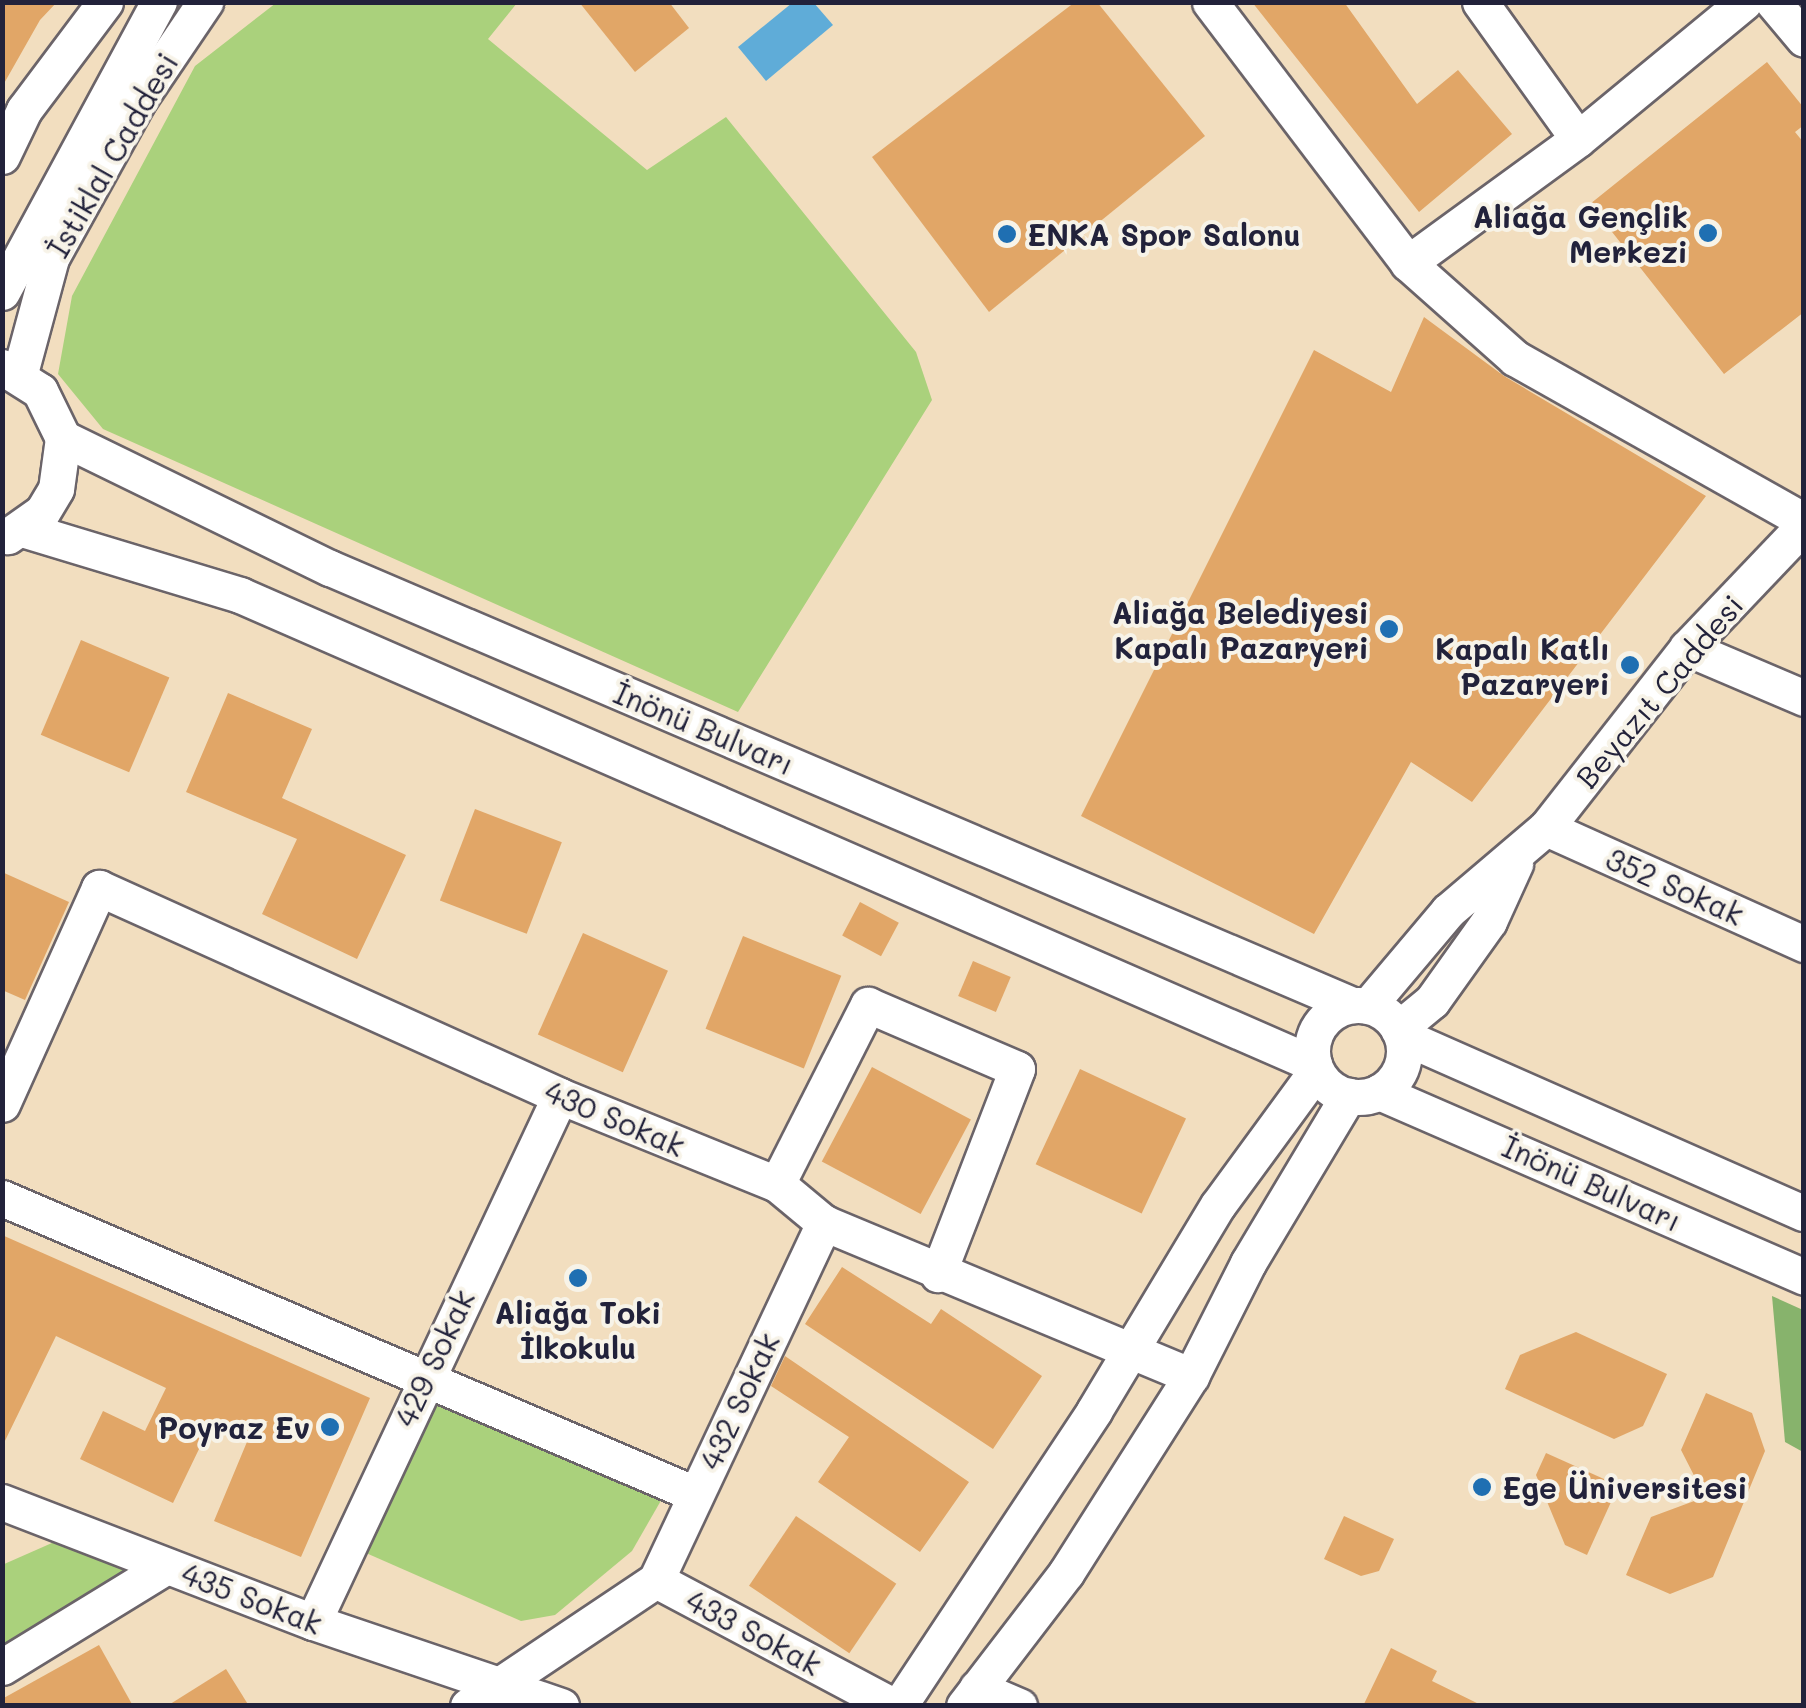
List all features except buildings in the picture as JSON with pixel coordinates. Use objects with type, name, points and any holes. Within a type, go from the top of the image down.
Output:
[{"type":"street","points":[[2,156],[24,110],[105,2]]},
{"type":"street","name":"İstiklal Caddesi","points":[[2,292],[160,2]]},
{"type":"street","name":"İstiklal Caddesi","points":[[11,370],[51,258],[138,101],[206,2]]},
{"type":"street","points":[[1210,2],[1408,263],[1515,358],[1804,523]]},
{"type":"street","points":[[1480,2],[1578,139]]},
{"type":"street","points":[[1408,263],[1578,139],[1744,2]]},
{"type":"street","points":[[1773,2],[1804,39]]},
{"type":"street","points":[[11,370],[55,413],[63,438],[56,489],[12,534],[240,595],[1315,1067],[1364,1094]]},
{"type":"street","name":"İnönü Bulvarı","points":[[63,438],[330,568],[1360,1006]]},
{"type":"street","name":"Beyazıt Caddesi","points":[[1360,1006],[1448,911],[1517,859],[1546,828],[1687,648],[1804,523]]},
{"type":"street","points":[[1687,648],[1804,698]]},
{"type":"street","name":"352 Sokak","points":[[1546,828],[1804,944]]},
{"type":"street","name":"Beyazıt Caddesi","points":[[1400,1032],[1432,1001],[1489,921],[1517,859]]},
{"type":"street","name":"430 Sokak","points":[[16,1032],[99,888],[560,1096],[777,1184],[824,1222],[938,1274],[1129,1346],[1191,1376]]},
{"type":"street","points":[[777,1184],[868,1005],[1017,1069],[938,1274]]},
{"type":"street","points":[[896,1706],[1094,1411],[1129,1346],[1218,1205],[1315,1067],[1320,1026],[1360,1006],[1400,1032],[1403,1062],[1364,1094],[1248,1264],[1191,1376],[1066,1573],[970,1697],[1019,1706]]},
{"type":"street","points":[[2,1104],[16,1032]]},
{"type":"street","name":"İnönü Bulvarı","points":[[1400,1032],[1804,1213]]},
{"type":"street","name":"İnönü Bulvarı","points":[[1364,1094],[1804,1277]]},
{"type":"street","name":"429 Sokak","points":[[313,1622],[424,1378],[560,1096]]},
{"type":"street","points":[[2,1198],[695,1494]]},
{"type":"street","name":"432 Sokak","points":[[656,1580],[824,1222]]},
{"type":"street","name":"435 Sokak","points":[[2,1502],[313,1622],[561,1706]]},
{"type":"street","points":[[2,1667],[166,1566]]},
{"type":"street","name":"433 Sokak","points":[[468,1706],[656,1580],[896,1706]]},
{"type":"green space","points":[[276,3],[517,3],[488,39],[647,170],[726,117],[916,352],[932,400],[738,712],[103,429],[58,374],[72,296],[195,66]]},
{"type":"green space","points":[[1772,1296],[1803,1310],[1803,1452],[1785,1442]]},
{"type":"green space","points":[[438,1396],[663,1497],[632,1551],[555,1615],[521,1621],[366,1553]]},
{"type":"green space","points":[[61,1539],[131,1574],[3,1648],[2,1565]]},
{"type":"water","points":[[792,3],[814,3],[833,25],[766,81],[738,47]]},
{"type":"place","name":"Aliağa Gençlik Merkezi","points":[[1708,233]]},
{"type":"place","name":"ENKA Spor Salonu","points":[[1007,234]]},
{"type":"place","name":"Aliağa Belediyesi Kapalı Pazaryeri","points":[[1389,629]]},
{"type":"place","name":"Kapalı Katlı Pazaryeri","points":[[1630,665]]},
{"type":"place","name":"Aliağa Toki İlkokulu","points":[[578,1278]]},
{"type":"place","name":"Poyraz Ev","points":[[330,1427]]},
{"type":"place","name":"Ege Üniversitesi","points":[[1482,1487]]}]
